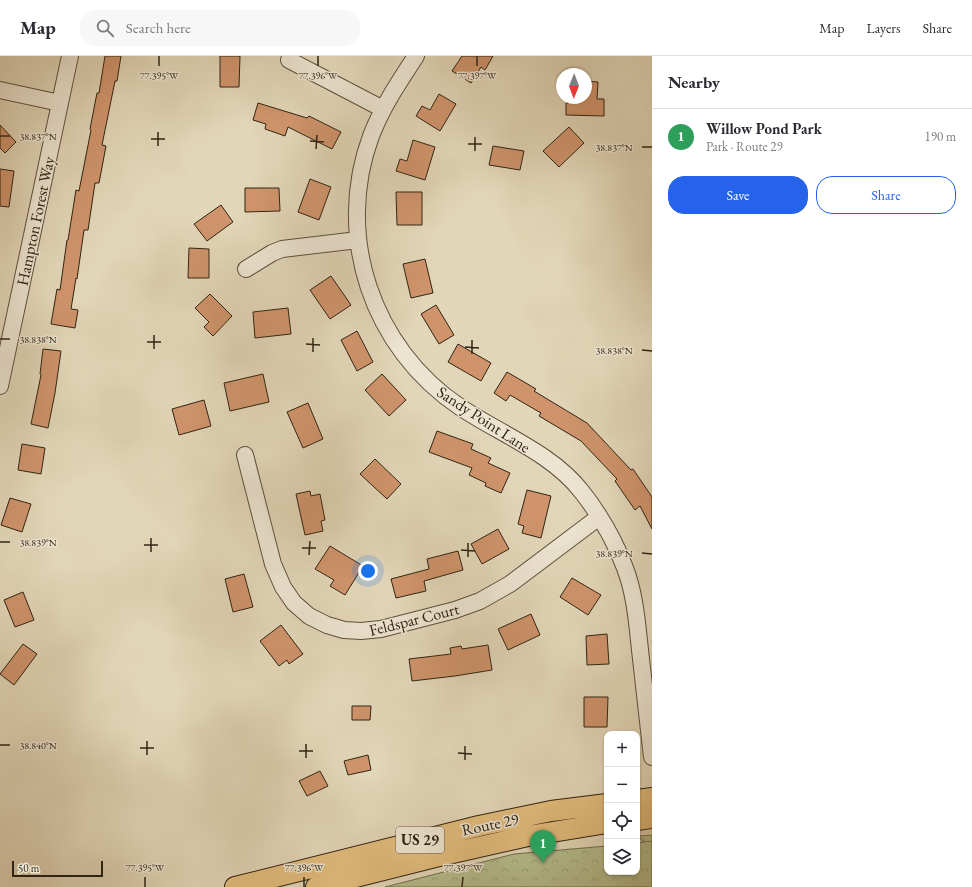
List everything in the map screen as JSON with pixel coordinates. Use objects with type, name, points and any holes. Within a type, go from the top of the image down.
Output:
[{"type":"main road","points":[[640,800],[652,798]]},
{"type":"main road","name":"Route 29","points":[[235,887],[479,826],[551,811],[604,804]]},
{"type":"main road","points":[[640,820],[652,818]]},
{"type":"main road","name":"Route 29","points":[[316,887],[435,857],[528,836],[604,823]]},
{"type":"street","name":"Hampton Forest Way","points":[[0,386],[70,56]]},
{"type":"street","name":"Sandy Point Lane","points":[[416,56],[383,110],[372,135],[361,174],[357,207],[358,240],[365,277],[371,297],[388,331],[404,355],[439,392],[460,408],[525,446],[552,464],[581,491],[599,517],[617,547],[632,589],[652,757]]},
{"type":"street","points":[[289,60],[383,110]]},
{"type":"street","points":[[0,90],[60,103]]},
{"type":"street","points":[[246,269],[272,253],[282,249],[358,240]]},
{"type":"street","name":"Feldspar Court","points":[[245,455],[273,564],[282,587],[294,603],[309,616],[327,625],[344,630],[362,631],[381,629],[455,610],[480,601],[510,584],[599,517]]},
{"type":"green space","points":[[652,835],[652,851],[647,849],[640,836]]},
{"type":"green space","points":[[652,841],[652,887],[385,887],[514,854],[604,846],[604,875],[640,875],[640,843]]},
{"type":"building","points":[[105,56],[121,56],[117,81],[115,81],[102,145],[106,146],[99,183],[95,183],[88,230],[84,230],[71,309],[78,310],[75,328],[51,324],[57,289],[60,290],[76,190],[79,191]]},
{"type":"building","points":[[220,56],[240,56],[239,87],[220,87]]},
{"type":"building","points":[[462,56],[493,56],[485,70],[481,67],[471,83],[452,71]]},
{"type":"building","points":[[592,82],[598,82],[597,99],[604,99],[604,116],[566,115],[566,104],[592,104]]},
{"type":"building","points":[[439,94],[456,104],[440,131],[416,116],[422,106],[430,110]]},
{"type":"building","points":[[258,103],[307,118],[309,116],[341,132],[332,149],[288,127],[285,136],[265,129],[266,124],[253,120]]},
{"type":"building","points":[[0,125],[16,142],[5,153],[0,148]]},
{"type":"building","points":[[569,127],[584,143],[559,167],[543,151]]},
{"type":"building","points":[[413,140],[435,147],[425,180],[396,171],[400,159],[407,161]]},
{"type":"building","points":[[493,146],[524,151],[520,170],[489,165]]},
{"type":"building","points":[[0,169],[14,171],[9,207],[0,206]]},
{"type":"building","points":[[310,179],[331,187],[319,220],[298,212]]},
{"type":"building","points":[[245,188],[279,188],[280,211],[245,212]]},
{"type":"building","points":[[396,192],[422,192],[422,225],[397,225]]},
{"type":"building","points":[[221,205],[233,222],[207,241],[194,224]]},
{"type":"building","points":[[189,248],[209,249],[209,278],[188,278]]},
{"type":"building","points":[[425,259],[433,293],[411,298],[403,264]]},
{"type":"building","points":[[331,276],[351,305],[330,319],[310,290]]},
{"type":"building","points":[[210,294],[232,316],[213,336],[204,327],[209,322],[195,308]]},
{"type":"building","points":[[436,305],[454,335],[439,344],[421,314]]},
{"type":"building","points":[[288,308],[291,334],[255,338],[253,312]]},
{"type":"building","points":[[357,331],[373,362],[357,371],[341,340]]},
{"type":"building","points":[[458,344],[491,363],[481,381],[448,362]]},
{"type":"building","points":[[43,349],[61,351],[48,428],[31,424],[41,375]]},
{"type":"building","points":[[507,372],[536,389],[534,391],[587,423],[631,470],[633,469],[652,497],[652,529],[640,506],[635,510],[615,481],[617,479],[581,441],[539,416],[541,413],[510,395],[506,401],[494,393]]},
{"type":"building","points":[[263,374],[269,402],[230,411],[224,383]]},
{"type":"building","points":[[382,374],[406,400],[389,416],[365,390]]},
{"type":"building","points":[[204,400],[211,426],[179,435],[172,409]]},
{"type":"building","points":[[308,403],[323,439],[303,448],[287,412]]},
{"type":"building","points":[[437,431],[473,444],[471,449],[491,458],[488,463],[510,473],[501,493],[485,486],[486,483],[469,475],[472,468],[429,452]]},
{"type":"building","points":[[22,444],[45,448],[41,474],[18,470]]},
{"type":"building","points":[[375,459],[401,484],[387,499],[360,474]]},
{"type":"building","points":[[527,490],[551,496],[541,538],[522,533],[524,526],[518,524]]},
{"type":"building","points":[[310,491],[311,496],[320,494],[325,520],[321,521],[323,531],[305,535],[296,494]]},
{"type":"building","points":[[10,498],[31,504],[22,532],[1,525]]},
{"type":"building","points":[[498,529],[509,549],[482,564],[471,544]]},
{"type":"building","points":[[330,546],[363,566],[345,595],[330,586],[334,580],[315,569]]},
{"type":"building","points":[[458,551],[463,570],[424,581],[426,591],[396,598],[391,579],[429,569],[427,559]]},
{"type":"building","points":[[244,574],[253,607],[233,612],[225,579]]},
{"type":"building","points":[[572,578],[601,595],[588,615],[560,597]]},
{"type":"building","points":[[23,592],[34,620],[15,627],[4,600]]},
{"type":"building","points":[[531,614],[540,635],[508,650],[498,629]]},
{"type":"building","points":[[281,625],[303,654],[289,664],[287,660],[279,666],[260,641]]},
{"type":"building","points":[[607,634],[609,664],[587,665],[586,636]]},
{"type":"building","points":[[23,644],[37,654],[14,685],[0,674]]},
{"type":"building","points":[[488,645],[492,670],[412,681],[409,659],[451,654],[450,648],[461,646],[462,649]]},
{"type":"building","points":[[584,697],[608,697],[607,727],[584,727]]},
{"type":"building","points":[[352,706],[371,706],[370,720],[352,720]]},
{"type":"building","points":[[368,755],[371,770],[348,775],[344,761]]},
{"type":"building","points":[[320,771],[328,786],[307,796],[299,781]]},
{"type":"place","name":"Willow Pond Park","points":[[543,863]]}]
